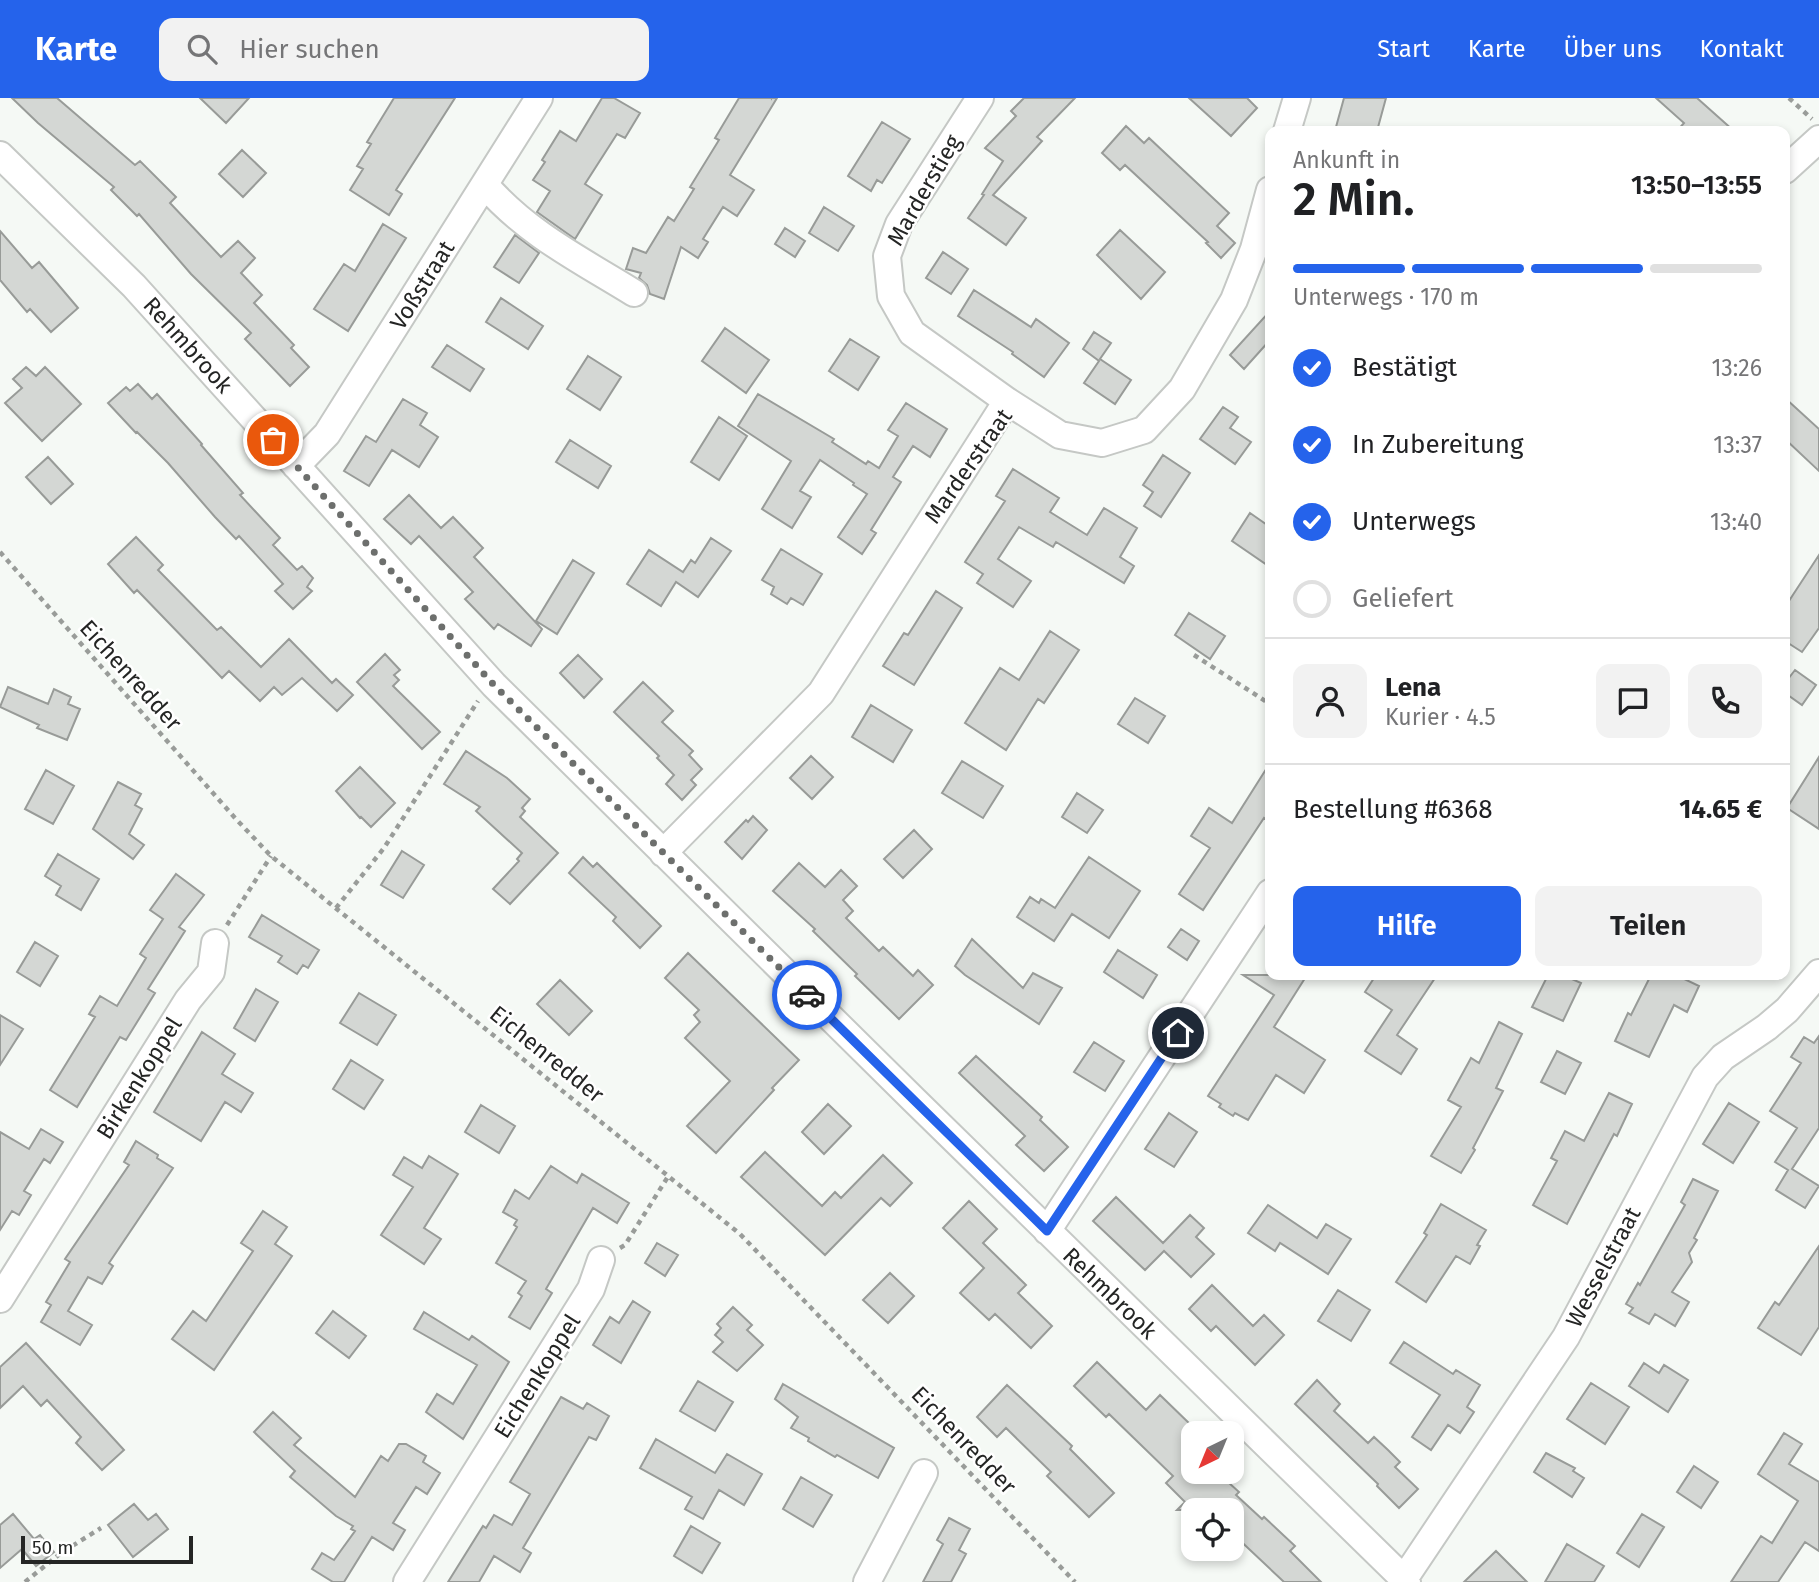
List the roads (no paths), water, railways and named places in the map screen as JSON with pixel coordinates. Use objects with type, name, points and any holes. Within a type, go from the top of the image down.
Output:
[{"type":"street","name":"Voßstraat","points":[[296,466],[327,435],[539,98]]},
{"type":"street","name":"Marderstieg","points":[[980,98],[899,224],[887,256],[891,296],[912,332],[1007,401]]},
{"type":"street","points":[[1289,126],[1297,98]]},
{"type":"street","points":[[1790,165],[1819,139]]},
{"type":"street","name":"Rehmbrook","points":[[0,155],[134,286],[494,685],[1047,1231],[1406,1580]]},
{"type":"street","points":[[485,185],[505,208],[544,239],[634,293]]},
{"type":"street","name":"Marderstraat","points":[[663,853],[821,693],[1007,401],[1060,435],[1102,443],[1144,430],[1182,389],[1234,300],[1254,249],[1265,208]]},
{"type":"street","points":[[1047,1231],[1265,901]]},
{"type":"street","name":"Birkenkoppel","points":[[0,1299],[188,1000],[211,972],[215,943]]},
{"type":"street","name":"Wesselstraat","points":[[1406,1580],[1566,1337],[1705,1077],[1723,1057],[1787,1010],[1819,973]]},
{"type":"street","name":"Eichenkoppel","points":[[407,1582],[591,1289],[601,1260]]},
{"type":"street","points":[[866,1582],[924,1473]]}]
